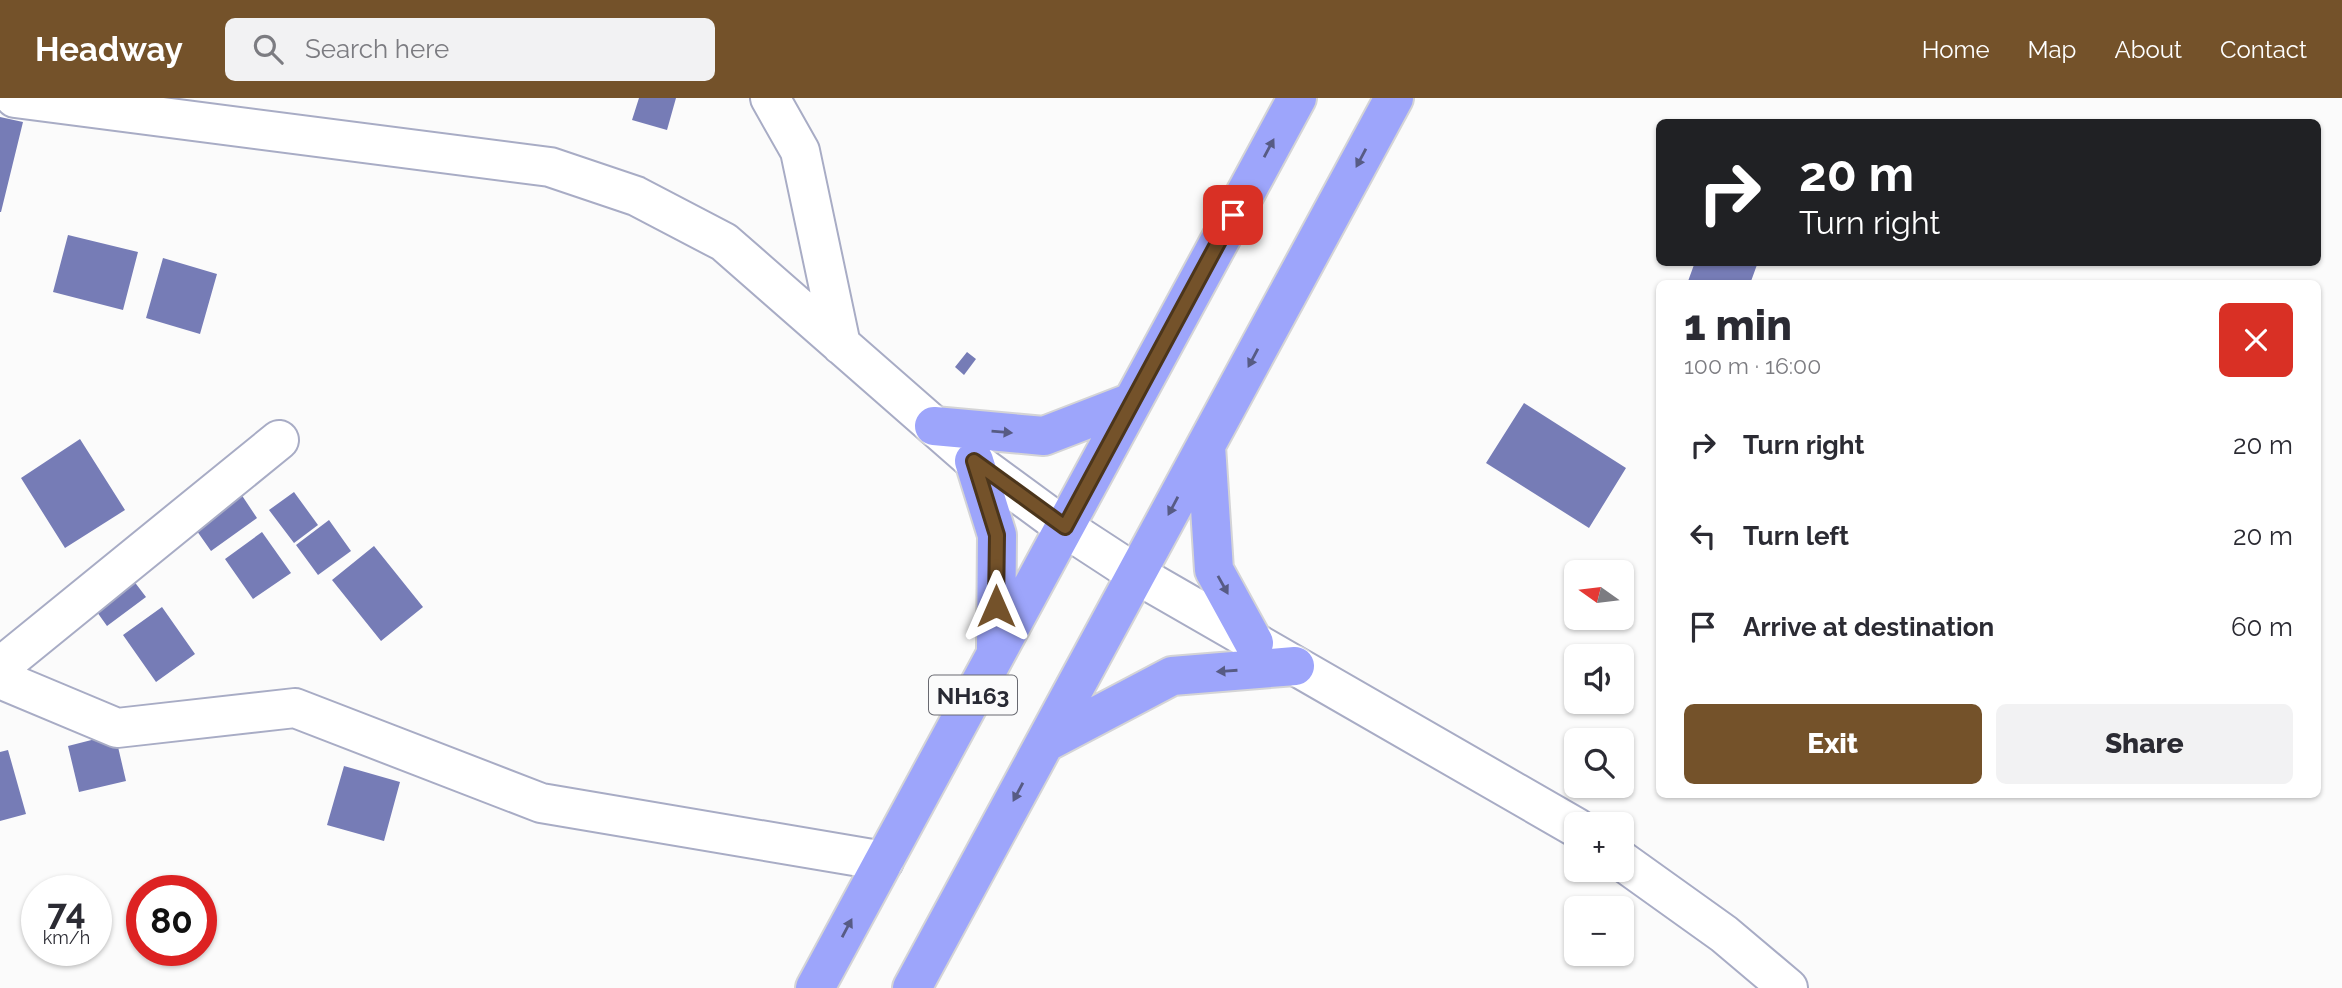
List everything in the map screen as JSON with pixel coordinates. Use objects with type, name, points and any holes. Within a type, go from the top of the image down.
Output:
[{"type":"highway","name":"NH163","points":[[815,988],[1297,98]]},
{"type":"highway","points":[[912,988],[1394,98]]},
{"type":"highway","points":[[934,426],[1044,436],[1132,402]]},
{"type":"highway","points":[[1206,446],[1214,570],[1254,643]]},
{"type":"highway","points":[[974,461],[997,535],[996,654]]},
{"type":"highway","points":[[1045,743],[1172,676],[1295,666]]},
{"type":"street","points":[[15,98],[123,105],[550,167],[636,196],[724,242],[974,461],[1065,527],[1136,574],[1564,819]]},
{"type":"street","points":[[770,98],[800,151],[841,345]]},
{"type":"street","points":[[0,667],[279,440]]},
{"type":"street","points":[[0,679],[117,728],[295,708],[541,803],[884,860]]},
{"type":"street","points":[[1634,870],[1724,934],[1788,988]]},
{"type":"building","points":[[639,98],[676,98],[667,130],[632,120]]},
{"type":"building","points":[[0,117],[23,122],[1,212],[0,212]]},
{"type":"building","points":[[68,235],[138,252],[123,310],[53,292]]},
{"type":"building","points":[[163,258],[217,274],[200,334],[146,318]]},
{"type":"building","points":[[1694,266],[1757,266],[1751,280],[1688,280]]},
{"type":"building","points":[[967,352],[976,359],[964,375],[955,367]]},
{"type":"building","points":[[1524,403],[1626,468],[1589,528],[1486,463]]},
{"type":"building","points":[[80,439],[125,510],[65,548],[21,478]]},
{"type":"building","points":[[239,491],[257,518],[211,551],[192,524]]},
{"type":"building","points":[[294,492],[318,525],[294,543],[269,510]]},
{"type":"building","points":[[329,520],[351,551],[318,575],[296,545]]},
{"type":"building","points":[[262,532],[291,573],[253,599],[225,559]]},
{"type":"building","points":[[374,546],[423,607],[381,641],[332,580]]},
{"type":"building","points":[[130,576],[146,597],[107,626],[92,605]]},
{"type":"building","points":[[162,607],[195,654],[156,682],[123,635]]},
{"type":"building","points":[[115,734],[126,781],[79,792],[68,746]]},
{"type":"building","points":[[8,750],[26,814],[0,821],[0,752]]},
{"type":"building","points":[[344,766],[400,782],[384,841],[327,825]]},
{"type":"route","points":[[996,606],[997,535],[974,461],[1065,527],[1233,215]]}]
